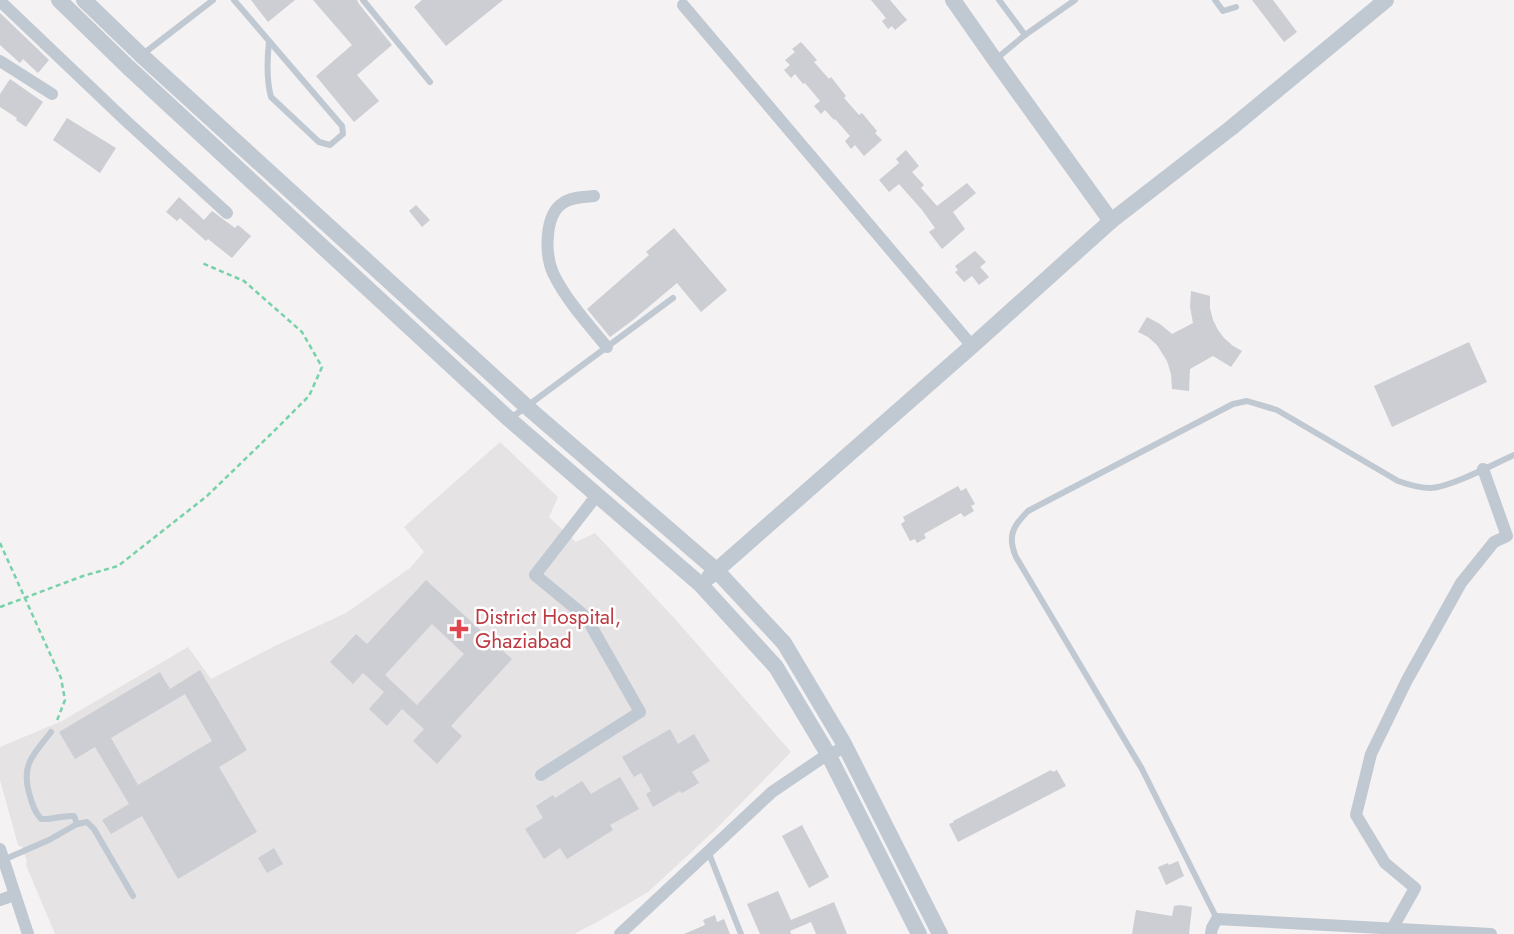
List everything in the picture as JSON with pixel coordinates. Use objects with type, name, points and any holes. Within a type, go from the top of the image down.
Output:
[{"type":"street","points":[[59,0],[509,419],[701,585],[776,667],[828,754],[919,934]]},
{"type":"street","points":[[84,0],[527,407],[716,570],[784,643],[846,748],[940,934]]},
{"type":"street","points":[[954,0],[1111,221]]},
{"type":"street","points":[[701,585],[1111,221],[1231,128],[1386,0]]},
{"type":"street","points":[[0,1],[227,214]]},
{"type":"street","points":[[683,5],[972,346]]},
{"type":"street","points":[[0,61],[52,94]]},
{"type":"street","points":[[594,195],[577,197],[562,203],[551,218],[547,237],[552,270],[571,302],[607,347]]},
{"type":"street","points":[[1392,931],[1415,888],[1385,863],[1356,815],[1371,754],[1407,680],[1461,583],[1494,542],[1507,536],[1483,469]]},
{"type":"street","points":[[541,775],[639,712],[586,617],[535,575],[597,495]]},
{"type":"street","points":[[620,934],[772,792],[828,754],[846,748]]},
{"type":"street","points":[[2,855],[28,934]]},
{"type":"street","points":[[0,900],[14,895]]},
{"type":"street","points":[[1211,934],[1217,919],[1392,931],[1491,934]]},
{"type":"lane","points":[[128,66],[213,0]]},
{"type":"lane","points":[[234,0],[342,126],[343,134],[330,145],[319,142],[271,97],[268,86],[269,41]]},
{"type":"lane","points":[[363,0],[430,82]]},
{"type":"lane","points":[[999,0],[1024,35]]},
{"type":"lane","points":[[995,60],[1024,35],[1075,0]]},
{"type":"lane","points":[[1215,0],[1223,11],[1236,7]]},
{"type":"lane","points":[[509,419],[673,298]]},
{"type":"lane","points":[[1217,919],[1142,769],[1016,556],[1011,545],[1017,522],[1028,511],[1233,404],[1247,401],[1277,410],[1398,481],[1412,486],[1433,488],[1446,485],[1514,455]]},
{"type":"lane","points":[[51,732],[27,768],[26,779],[34,812],[41,819],[51,820],[74,816],[77,824]]},
{"type":"lane","points":[[2,855],[49,840],[77,824],[87,822],[133,896]]},
{"type":"lane","points":[[708,851],[741,934]]},
{"type":"path","points":[[0,607],[118,566],[207,495],[309,396],[322,367],[302,332],[244,281],[202,263]]},
{"type":"path","points":[[0,543],[61,678],[65,701],[51,732]]},
{"type":"shaded area","points":[[500,442],[558,497],[549,517],[576,542],[595,533],[676,620],[791,752],[714,831],[648,892],[574,934],[55,934],[26,865],[22,847],[18,845],[0,780],[0,747],[62,721],[188,647],[211,679],[346,613],[410,568],[424,552],[404,527]]},
{"type":"building","points":[[251,0],[295,0],[268,22]]},
{"type":"building","points":[[313,0],[357,0],[392,45],[357,75],[379,101],[354,122],[316,76],[352,45]]},
{"type":"building","points":[[422,0],[503,0],[446,46],[414,7]]},
{"type":"building","points":[[871,0],[890,0],[907,20],[895,30],[892,26],[888,29],[882,21],[886,18]]},
{"type":"building","points":[[1252,0],[1273,0],[1297,32],[1284,42]]},
{"type":"building","points":[[0,13],[49,60],[38,73],[23,59],[20,63],[0,45]]},
{"type":"building","points":[[801,42],[817,60],[814,62],[829,79],[831,77],[846,96],[844,98],[859,115],[862,113],[882,140],[864,156],[855,145],[851,149],[845,141],[850,136],[835,119],[825,110],[821,114],[814,106],[820,101],[805,83],[795,74],[791,78],[784,70],[790,65],[785,60],[795,52],[792,49]]},
{"type":"building","points":[[10,79],[43,102],[26,127],[0,107],[0,94]]},
{"type":"building","points":[[67,118],[116,148],[100,173],[53,140]]},
{"type":"building","points":[[906,150],[919,166],[912,172],[924,185],[921,188],[937,206],[967,183],[976,193],[953,212],[965,229],[942,249],[929,232],[935,228],[899,184],[889,192],[879,180],[899,163],[896,159]]},
{"type":"building","points":[[179,197],[204,220],[212,211],[235,228],[238,225],[251,236],[232,258],[208,239],[206,241],[180,218],[177,221],[166,212]]},
{"type":"building","points":[[416,205],[430,220],[422,227],[409,211]]},
{"type":"building","points":[[674,228],[727,290],[701,312],[677,283],[610,337],[587,309],[649,255],[646,252]]},
{"type":"building","points":[[975,251],[986,262],[980,267],[989,277],[979,285],[972,276],[964,282],[955,272],[958,270],[955,266]]},
{"type":"building","points":[[1191,291],[1210,296],[1210,308],[1218,330],[1233,346],[1242,351],[1231,367],[1213,356],[1190,369],[1189,391],[1172,389],[1167,361],[1157,345],[1138,332],[1147,317],[1172,334],[1193,323]]},
{"type":"building","points":[[1469,342],[1487,382],[1392,427],[1374,386]]},
{"type":"building","points":[[958,486],[961,491],[966,488],[975,504],[971,506],[974,511],[964,517],[961,513],[924,534],[926,538],[917,543],[915,539],[910,541],[901,524],[905,521],[903,517]]},
{"type":"building","points":[[426,580],[512,659],[451,726],[462,736],[437,764],[413,741],[424,729],[402,709],[387,726],[369,709],[384,692],[363,673],[353,684],[330,662],[356,634],[367,644]],"holes":[[[432,624],[464,654],[417,705],[385,675]]]},
{"type":"building","points":[[200,670],[247,750],[219,767],[257,832],[178,879],[142,816],[111,834],[102,820],[129,804],[95,747],[75,759],[59,732],[160,672],[170,689]],"holes":[[[185,694],[212,741],[138,785],[111,738]]]},
{"type":"building","points":[[670,729],[678,744],[694,734],[710,761],[692,772],[699,783],[653,807],[646,794],[651,791],[641,773],[634,777],[622,757]]},
{"type":"building","points":[[1051,770],[1057,770],[1066,786],[958,842],[949,824]]},
{"type":"building","points":[[620,777],[639,809],[610,825],[613,830],[567,859],[560,848],[544,859],[525,829],[543,818],[536,806],[582,781],[591,794]]},
{"type":"building","points":[[802,825],[829,877],[809,888],[782,836]]},
{"type":"building","points":[[274,848],[283,864],[267,873],[258,858]]},
{"type":"building","points":[[1178,861],[1184,876],[1166,885],[1158,867]]},
{"type":"building","points":[[778,891],[791,920],[834,902],[847,934],[816,934],[811,922],[790,931],[791,934],[760,934],[747,904]]},
{"type":"building","points":[[1174,906],[1192,907],[1189,934],[1132,934],[1136,910],[1172,916]]},
{"type":"building","points":[[715,915],[717,922],[724,919],[730,934],[684,934],[705,925],[703,920]]},
{"type":"place","name":"District Hospital, Ghaziabad","points":[[459,629]]}]
